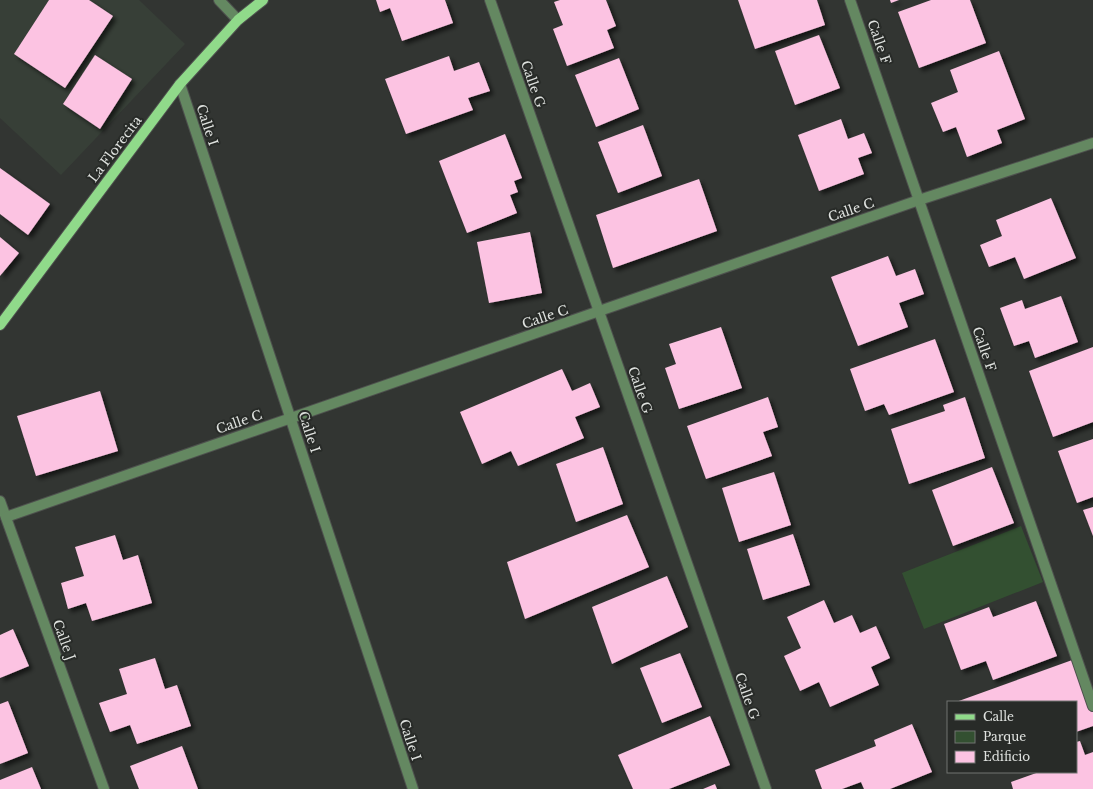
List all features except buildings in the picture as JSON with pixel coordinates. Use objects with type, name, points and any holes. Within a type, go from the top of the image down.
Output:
[{"type":"main road","name":"La Florecita","points":[[0,325],[180,84],[238,20],[263,0]]},
{"type":"street","points":[[219,0],[238,20]]},
{"type":"street","name":"Calle G","points":[[490,0],[766,789]]},
{"type":"street","name":"Calle F","points":[[850,0],[1093,706]]},
{"type":"street","name":"Calle I","points":[[180,84],[413,789]]},
{"type":"street","name":"Calle C","points":[[6,517],[919,200],[1093,143]]},
{"type":"street","name":"Calle J","points":[[0,501],[104,789]]},
{"type":"shaded area","points":[[0,0],[139,0],[185,44],[61,175],[0,118]]},
{"type":"green space","points":[[1021,526],[1043,582],[924,629],[902,573]]}]
